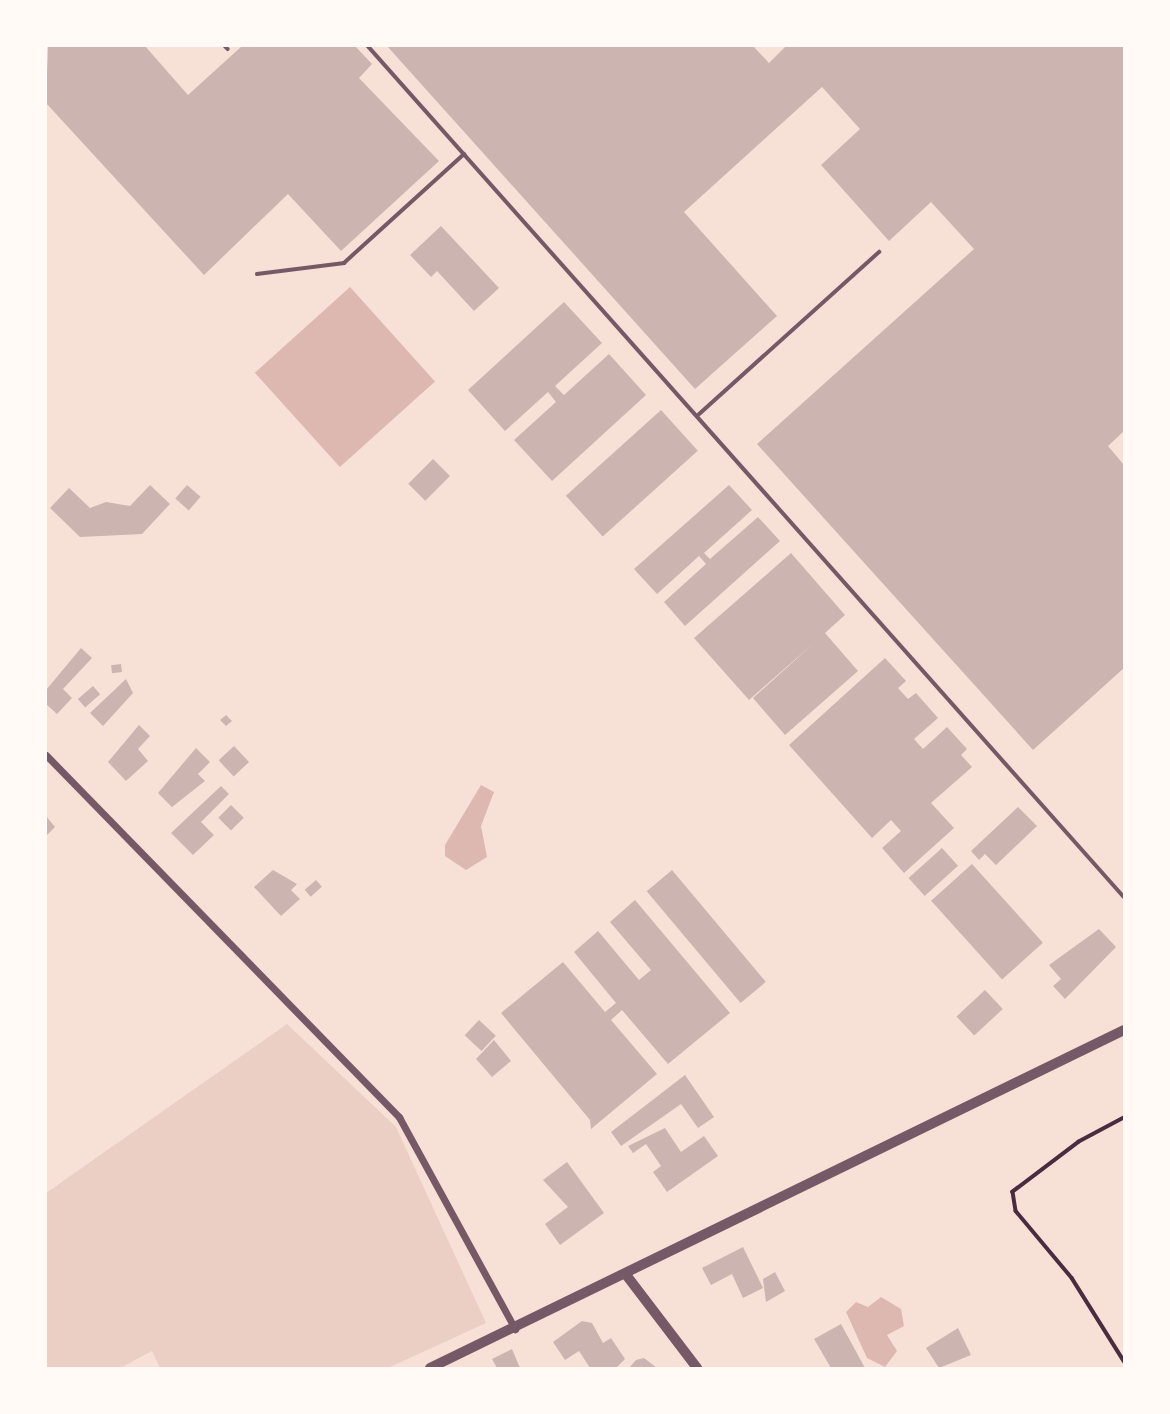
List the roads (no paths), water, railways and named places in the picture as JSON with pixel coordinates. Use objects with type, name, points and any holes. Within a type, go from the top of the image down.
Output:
[{"type":"street","points":[[46,755],[399,1117],[515,1329]]},
{"type":"street","points":[[430,1368],[627,1276],[1125,1030]]},
{"type":"street","points":[[627,1276],[697,1368]]},
{"type":"lane","points":[[368,46],[1125,897]]},
{"type":"lane","points":[[257,274],[344,263],[464,154]]},
{"type":"lane","points":[[697,416],[879,252]]}]
